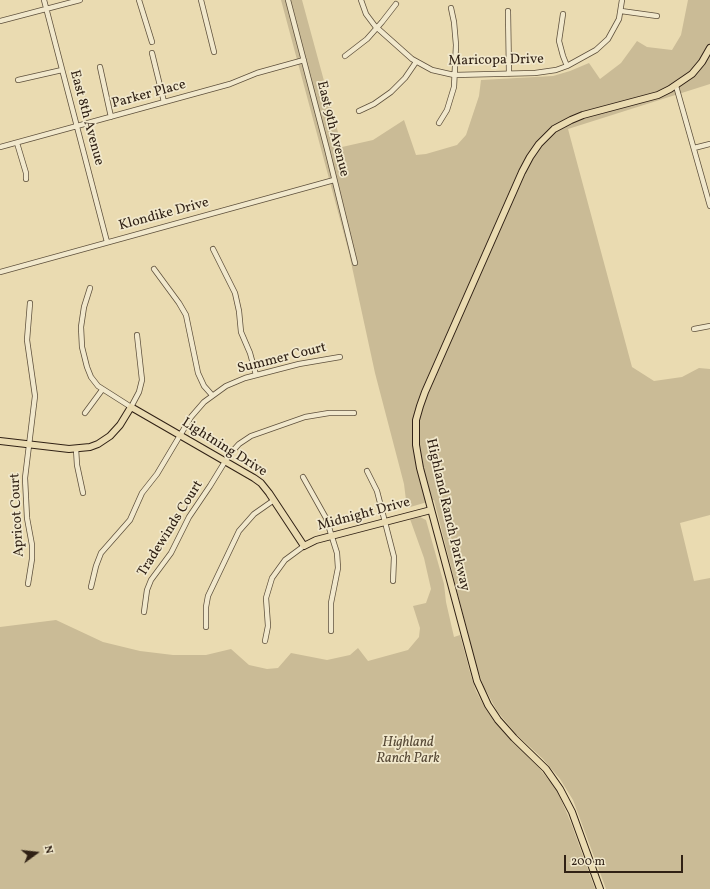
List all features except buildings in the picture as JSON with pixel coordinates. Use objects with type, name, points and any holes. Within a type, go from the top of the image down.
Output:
[{"type":"main road","name":"Highland Ranch Parkway","points":[[600,889],[570,808],[556,782],[540,762],[502,724],[488,705],[480,689],[471,663],[418,460],[416,429],[420,406],[530,157],[544,138],[565,122],[583,115],[658,95],[676,86],[697,68],[710,48]]},
{"type":"main road","points":[[0,441],[76,449],[90,447],[98,444],[110,436],[120,425],[131,407]]},
{"type":"main road","name":"Lightning Drive","points":[[131,407],[258,481],[266,488],[304,546]]},
{"type":"main road","name":"Midnight Drive","points":[[304,546],[332,535],[431,510]]},
{"type":"street","name":"East 8th Avenue","points":[[44,0],[107,242]]},
{"type":"street","points":[[0,21],[80,0]]},
{"type":"street","points":[[139,0],[152,42]]},
{"type":"street","points":[[200,0],[214,52]]},
{"type":"street","name":"East 9th Avenue","points":[[288,0],[355,263]]},
{"type":"street","name":"Maricopa Drive","points":[[361,0],[366,14],[378,28],[416,62],[432,70],[454,75],[545,72],[566,66],[585,57],[603,44],[616,26],[621,11],[622,0]]},
{"type":"street","points":[[345,56],[360,46],[378,28],[396,4]]},
{"type":"street","points":[[439,123],[450,102],[454,87],[455,34],[451,8]]},
{"type":"street","points":[[508,11],[509,74]]},
{"type":"street","points":[[621,11],[657,16]]},
{"type":"street","points":[[563,14],[560,48],[566,66]]},
{"type":"street","points":[[152,53],[164,102]]},
{"type":"street","name":"Parker Place","points":[[0,147],[230,84],[257,73],[304,60]]},
{"type":"street","points":[[359,112],[391,92],[405,78],[416,62]]},
{"type":"street","points":[[100,67],[111,116]]},
{"type":"street","points":[[18,80],[62,70]]},
{"type":"street","points":[[676,86],[710,206]]},
{"type":"street","points":[[17,143],[26,173],[26,179]]},
{"type":"street","points":[[694,148],[710,144]]},
{"type":"street","name":"Klondike Drive","points":[[0,272],[334,180]]},
{"type":"street","points":[[213,249],[235,293],[241,332],[250,353],[256,375]]},
{"type":"street","points":[[154,270],[179,303],[186,315],[198,373],[204,386],[212,395]]},
{"type":"street","points":[[90,288],[82,318],[82,347],[84,357],[91,377],[102,390],[131,407],[139,392],[142,380],[137,335]]},
{"type":"street","name":"Apricot Court","points":[[28,584],[33,552],[27,518],[25,478],[35,396],[27,340],[30,303]]},
{"type":"street","points":[[694,329],[710,326]]},
{"type":"street","name":"Summer Court","points":[[91,587],[101,553],[130,520],[142,493],[157,474],[190,417],[212,395],[235,381],[299,364],[340,357]]},
{"type":"street","points":[[85,413],[102,390]]},
{"type":"street","name":"Tradewinds Court","points":[[144,612],[149,585],[172,553],[189,517],[233,449],[244,440],[293,420],[316,414],[354,413]]},
{"type":"street","points":[[76,449],[77,465],[83,493]]},
{"type":"street","points":[[366,471],[377,491],[394,557],[393,582]]},
{"type":"street","points":[[303,477],[326,518],[338,560],[331,603],[332,631]]},
{"type":"street","points":[[206,627],[206,607],[208,596],[239,530],[254,514],[274,500]]},
{"type":"street","points":[[265,640],[268,626],[266,598],[272,578],[285,560],[304,546]]},
{"type":"green space","points":[[281,0],[302,0],[342,147],[373,140],[404,120],[416,155],[426,154],[457,145],[466,135],[479,96],[481,80],[553,76],[589,63],[600,79],[621,63],[637,41],[647,47],[672,50],[681,35],[688,0],[710,0],[710,84],[568,129],[632,367],[654,381],[682,377],[699,368],[710,369],[710,515],[680,523],[694,581],[710,578],[710,889],[606,889],[573,800],[560,779],[543,759],[516,734],[497,711],[484,687],[476,665],[434,500],[407,508],[404,484],[375,373],[349,253]]},
{"type":"green space","name":"Highland Ranch Park","points":[[420,517],[426,520],[444,584],[446,602],[454,637],[460,635],[476,691],[485,708],[495,722],[539,768],[557,790],[571,823],[595,889],[0,889],[0,627],[56,620],[103,642],[140,651],[173,655],[206,655],[231,649],[249,665],[267,669],[278,668],[291,653],[327,660],[350,655],[358,648],[368,661],[408,650],[419,637],[420,628],[413,606],[426,603],[431,589],[424,558],[410,519]]}]
